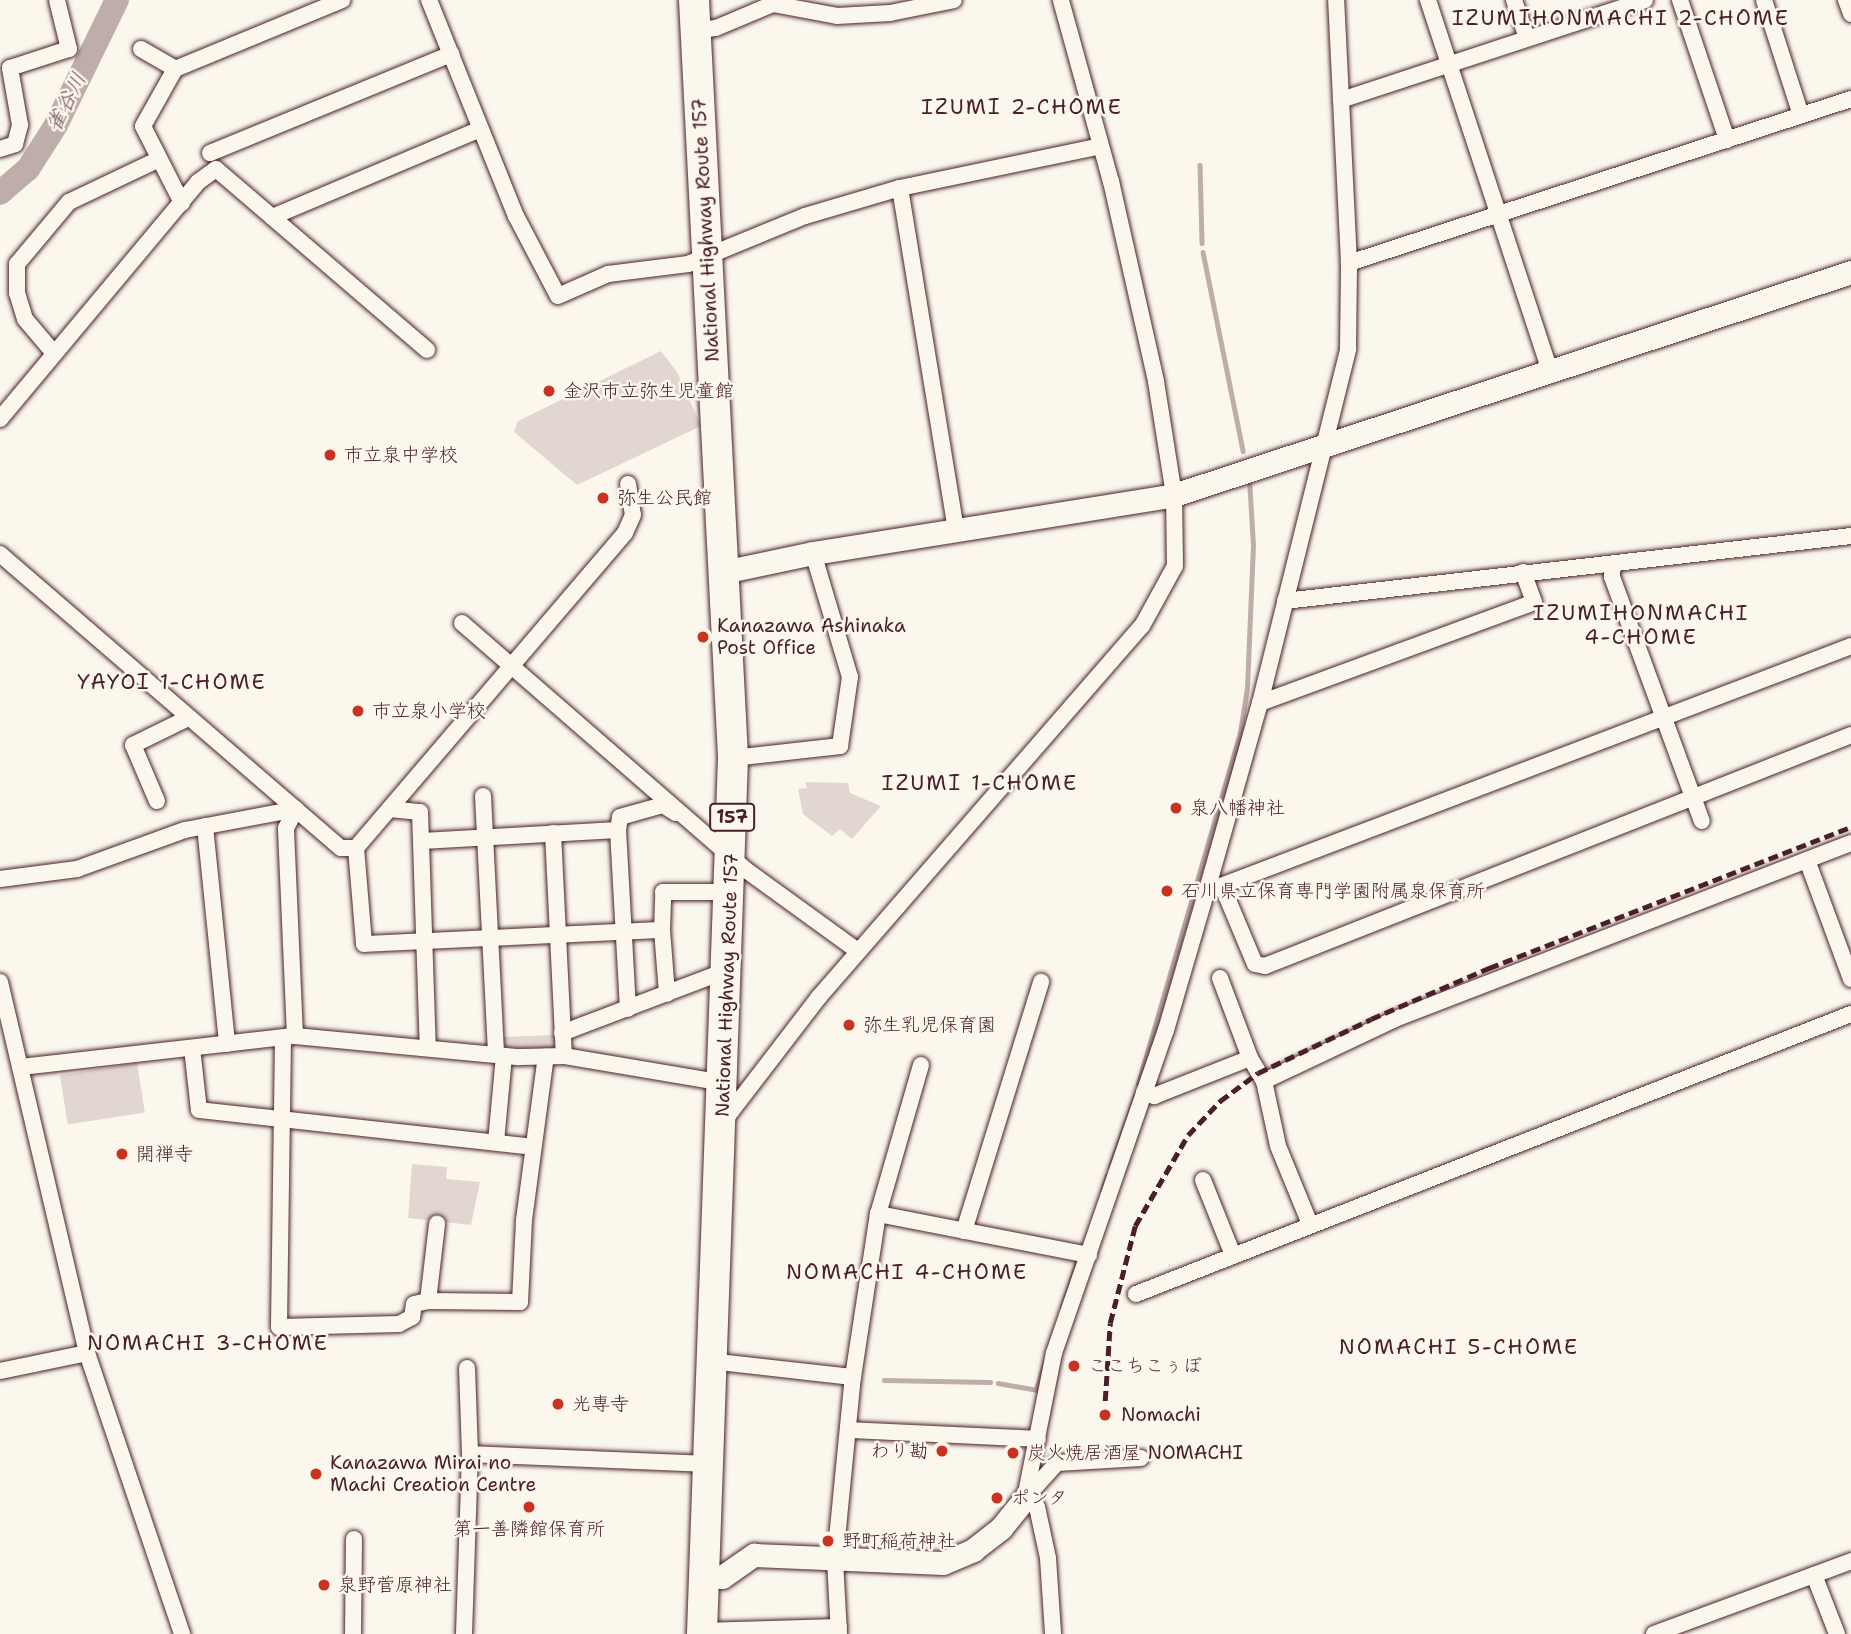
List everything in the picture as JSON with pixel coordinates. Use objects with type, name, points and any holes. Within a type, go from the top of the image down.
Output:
[{"type":"highway","name":"National Highway Route 157","points":[[694,0],[733,758],[732,855],[725,971],[723,1122],[710,1361],[702,1632]]},
{"type":"street","points":[[0,149],[15,144],[20,125],[10,68],[69,49],[57,0]]},
{"type":"street","points":[[296,0],[303,16]]},
{"type":"street","points":[[182,203],[143,126],[175,68],[342,0]]},
{"type":"street","points":[[429,0],[516,216],[558,296],[608,274],[688,264],[805,216],[901,188],[1101,146]]},
{"type":"street","points":[[696,31],[716,28],[773,4],[837,16],[890,13],[954,0]]},
{"type":"street","points":[[723,1122],[858,950],[1142,626],[1175,566],[1174,495],[1132,265],[1062,0]]},
{"type":"street","points":[[1025,1498],[1054,1353],[1215,889],[1348,349],[1349,263],[1336,0]]},
{"type":"street","points":[[1427,0],[1550,370]]},
{"type":"street","points":[[1514,0],[1527,38]]},
{"type":"street","points":[[1341,100],[1527,38],[1596,8],[1645,0]]},
{"type":"street","points":[[1680,0],[1727,140]]},
{"type":"street","points":[[1763,0],[1801,115]]},
{"type":"street","points":[[1846,0],[1851,14]]},
{"type":"street","points":[[141,49],[175,68]]},
{"type":"street","points":[[210,153],[451,54]]},
{"type":"street","points":[[1349,263],[1851,99]]},
{"type":"street","points":[[272,217],[481,129]]},
{"type":"street","points":[[52,352],[25,319],[16,293],[17,264],[69,202],[159,159]]},
{"type":"street","points":[[0,419],[52,352],[182,203],[216,169],[427,350]]},
{"type":"street","points":[[901,188],[956,531]]},
{"type":"street","points":[[723,572],[813,553],[1174,495],[1324,449],[1550,370],[1851,272]]},
{"type":"street","points":[[628,484],[633,515],[625,533],[356,848],[364,944],[662,930]]},
{"type":"street","points":[[1285,601],[1851,536]]},
{"type":"street","points":[[733,758],[840,746],[850,677],[813,553]]},
{"type":"street","points":[[0,554],[186,719],[341,848],[356,848]]},
{"type":"street","points":[[1612,564],[1612,577],[1702,821]]},
{"type":"street","points":[[1260,703],[1534,602],[1523,572]]},
{"type":"street","points":[[462,623],[732,855],[858,950]]},
{"type":"street","points":[[1215,889],[1851,646]]},
{"type":"street","points":[[158,801],[134,746],[186,719]]},
{"type":"street","points":[[1215,889],[1255,964],[1265,966],[1851,734]]},
{"type":"street","points":[[484,796],[500,1055],[496,1142]]},
{"type":"street","points":[[628,1009],[618,830],[620,817],[663,805],[691,821]]},
{"type":"street","points":[[0,879],[77,869],[205,826],[296,809]]},
{"type":"street","points":[[296,809],[286,828],[289,1037],[280,1119],[279,1327],[399,1324],[412,1317],[414,1304],[428,1301],[520,1302],[533,1147],[546,1056]]},
{"type":"street","points":[[390,809],[420,812],[428,1048]]},
{"type":"street","points":[[205,826],[227,1044]]},
{"type":"street","points":[[422,841],[618,830]]},
{"type":"street","points":[[553,834],[564,1056]]},
{"type":"street","points":[[1264,1082],[1395,1019],[1851,843]]},
{"type":"street","points":[[1807,860],[1851,979]]},
{"type":"street","points":[[667,994],[662,930],[663,892],[729,892]]},
{"type":"street","points":[[562,1033],[725,971]]},
{"type":"street","points":[[1220,978],[1250,1058],[1264,1082],[1278,1146],[1310,1224]]},
{"type":"street","points":[[0,982],[87,1353],[182,1634]]},
{"type":"street","points":[[964,1231],[1041,982]]},
{"type":"street","points":[[1136,1294],[1851,1014]]},
{"type":"street","points":[[21,1067],[289,1037],[500,1055],[564,1056],[723,1083]]},
{"type":"street","points":[[192,1048],[199,1110],[533,1147]]},
{"type":"street","points":[[1144,1092],[1154,1096],[1250,1058]]},
{"type":"street","points":[[702,1632],[839,1630],[835,1559],[853,1377],[878,1214],[921,1065]]},
{"type":"street","points":[[1203,1180],[1233,1255]]},
{"type":"street","points":[[878,1214],[1089,1255]]},
{"type":"street","points":[[428,1301],[437,1224]]},
{"type":"street","points":[[0,1371],[87,1353]]},
{"type":"street","points":[[710,1361],[853,1377]]},
{"type":"street","points":[[464,1634],[470,1454],[467,1368]]},
{"type":"street","points":[[849,1430],[1038,1439]]},
{"type":"street","points":[[470,1454],[706,1464]]},
{"type":"street","points":[[704,1576],[722,1577],[754,1555],[943,1563],[974,1550],[1001,1528],[1057,1463],[1141,1458]]},
{"type":"street","points":[[1025,1498],[1037,1507],[1048,1558],[1053,1634]]},
{"type":"street","points":[[353,1634],[354,1539]]},
{"type":"street","points":[[1654,1634],[1851,1560]]},
{"type":"street","points":[[1814,1575],[1837,1634]]},
{"type":"shaded area","points":[[661,351],[677,372],[701,426],[577,485],[514,432],[518,421]]},
{"type":"shaded area","points":[[805,782],[848,783],[850,793],[881,806],[852,839],[840,829],[832,836],[803,814],[798,789],[807,788]]},
{"type":"shaded area","points":[[556,1035],[553,1050],[506,1047],[501,1037]]},
{"type":"shaded area","points":[[137,1063],[145,1112],[68,1125],[60,1075]]},
{"type":"shaded area","points":[[412,1164],[447,1167],[446,1179],[480,1182],[471,1225],[408,1218]]},
{"type":"waterway","name":"雀谷川","points":[[0,193],[28,169],[56,125],[117,0]]},
{"type":"waterway","points":[[1200,165],[1202,243]]},
{"type":"waterway","points":[[1203,252],[1243,451]]},
{"type":"waterway","points":[[1138,1084],[1240,733],[1247,688],[1253,545],[1249,480]]},
{"type":"waterway","points":[[1110,1167],[1135,1096]]},
{"type":"waterway","points":[[1102,1191],[1107,1176]]},
{"type":"waterway","points":[[1062,1307],[1078,1259]]},
{"type":"waterway","points":[[998,1383],[1036,1390],[1045,1361]]},
{"type":"waterway","points":[[884,1380],[990,1382]]},
{"type":"railway","points":[[1105,1401],[1110,1323],[1135,1226],[1188,1135],[1220,1101],[1258,1073],[1371,1019],[1489,968],[1851,827]]},
{"type":"place","name":"金沢市立弥生児童館","points":[[549,391]]},
{"type":"place","name":"市立泉中学校","points":[[330,455]]},
{"type":"place","name":"弥生公民館","points":[[603,498]]},
{"type":"place","name":"Kanazawa Ashinaka Post Office","points":[[703,637]]},
{"type":"place","name":"市立泉小学校","points":[[358,711]]},
{"type":"place","name":"泉八幡神社","points":[[1176,808]]},
{"type":"place","name":"石川県立保育専門学園附属泉保育所","points":[[1167,891]]},
{"type":"place","name":"弥生乳児保育園","points":[[849,1025]]},
{"type":"place","name":"開禅寺","points":[[122,1154]]},
{"type":"place","name":"ここちこぅぼ","points":[[1074,1366]]},
{"type":"place","name":"光専寺","points":[[558,1404]]},
{"type":"place","name":"Nomachi","points":[[1105,1415]]},
{"type":"place","name":"わり勘","points":[[942,1451]]},
{"type":"place","name":"炭火焼居酒屋 NOMACHI","points":[[1013,1453]]},
{"type":"place","name":"Kanazawa Mirai no Machi Creation Centre","points":[[316,1474]]},
{"type":"place","name":"ポンタ","points":[[997,1498]]},
{"type":"place","name":"第一善隣館保育所","points":[[529,1507]]},
{"type":"place","name":"野町稲荷神社","points":[[828,1541]]},
{"type":"place","name":"泉野菅原神社","points":[[324,1585]]},
{"type":"district","name":"IZUMIHONMACHI 2-CHOME","points":[[1621,18]]},
{"type":"district","name":"IZUMI 2-CHOME","points":[[1022,107]]},
{"type":"district","name":"IZUMIHONMACHI 4-CHOME","points":[[1641,625]]},
{"type":"district","name":"YAYOI 1-CHOME","points":[[172,682]]},
{"type":"district","name":"IZUMI 1-CHOME","points":[[980,783]]},
{"type":"district","name":"NOMACHI 4-CHOME","points":[[907,1272]]},
{"type":"district","name":"NOMACHI 3-CHOME","points":[[208,1343]]},
{"type":"district","name":"NOMACHI 5-CHOME","points":[[1459,1347]]}]
